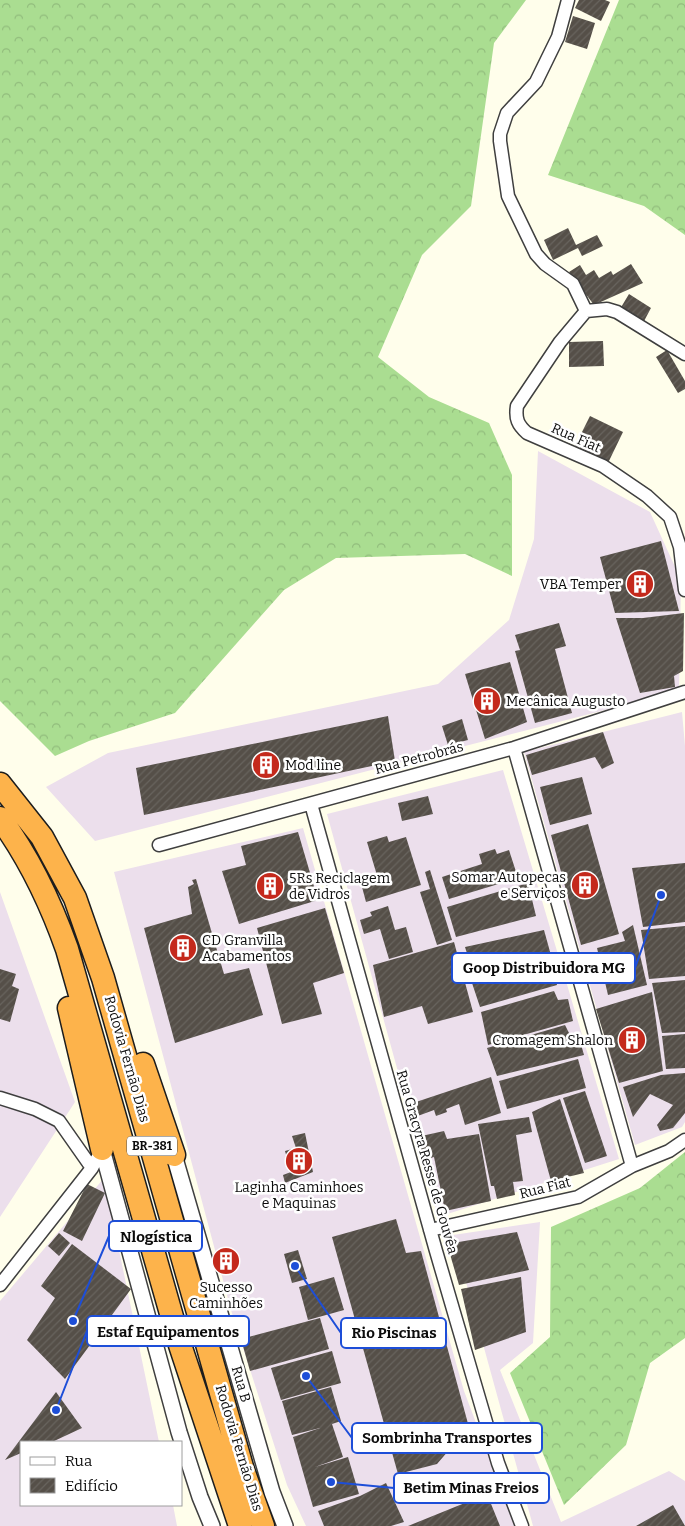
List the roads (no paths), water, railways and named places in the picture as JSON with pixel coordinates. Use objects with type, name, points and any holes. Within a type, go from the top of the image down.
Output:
[{"type":"highway","name":"Rodovia Fernão Dias","points":[[0,784],[42,837],[75,898],[103,978],[242,1467],[263,1526]]},
{"type":"highway","name":"Rodovia Fernão Dias","points":[[0,818],[22,848],[50,901],[67,949],[180,1345],[221,1474],[240,1526]]},
{"type":"highway","name":"BR-381","points":[[67,949],[62,980],[97,1159]]},
{"type":"highway","points":[[103,978],[140,1056],[174,1155]]},
{"type":"highway","name":"BR-381","points":[[221,1474],[226,1515],[230,1526]]},
{"type":"street","points":[[568,0],[558,37],[536,82],[507,114],[500,134],[508,196],[536,254],[545,264],[573,284],[586,311],[607,309],[617,312],[685,354]]},
{"type":"street","name":"Rua Fiat","points":[[586,311],[554,350],[517,406],[515,417],[527,433],[603,466],[647,496],[670,517],[680,547],[685,590]]},
{"type":"street","name":"Rua Petrobrás","points":[[158,845],[514,748],[685,692]]},
{"type":"street","points":[[514,748],[632,1166]]},
{"type":"street","name":"Rua Gracyra Resse de Gouvêa","points":[[311,804],[430,1230],[498,1462],[522,1526]]},
{"type":"street","points":[[0,1098],[35,1109],[59,1121],[97,1159],[0,1285]]},
{"type":"street","name":"Rua Fiat","points":[[430,1230],[578,1197],[632,1166],[669,1152],[685,1140]]},
{"type":"street","name":"Rua B","points":[[174,1155],[272,1492],[285,1526]]},
{"type":"street","name":"BR-381","points":[[97,1159],[182,1441]]},
{"type":"street","name":"BR-381","points":[[182,1441],[200,1497],[212,1526]]},
{"type":"place","name":"VBA Temper","points":[[640,584]]},
{"type":"place","name":"Mecânica Augusto","points":[[487,701]]},
{"type":"place","name":"Mod line","points":[[266,765]]},
{"type":"place","name":"Somar Autopecas e Serviços","points":[[585,885]]},
{"type":"place","name":"5Rs Reciclagem de Vidros","points":[[270,886]]},
{"type":"place","name":"Goop Distribuidora MG","points":[[661,895]]},
{"type":"place","name":"CD Granvilla Acabamentos","points":[[183,948]]},
{"type":"place","name":"Cromagem Shalon","points":[[632,1040]]},
{"type":"place","name":"Laginha Caminhoes e Maquinas","points":[[299,1161]]},
{"type":"place","name":"Sucesso Caminhões","points":[[226,1261]]},
{"type":"place","name":"Rio Piscinas","points":[[295,1266]]},
{"type":"place","name":"Nlogística","points":[[73,1321]]},
{"type":"place","name":"Sombrinha Transportes","points":[[306,1376]]},
{"type":"place","name":"Estaf Equipamentos","points":[[56,1410]]},
{"type":"place","name":"Betim Minas Freios","points":[[331,1482]]}]
